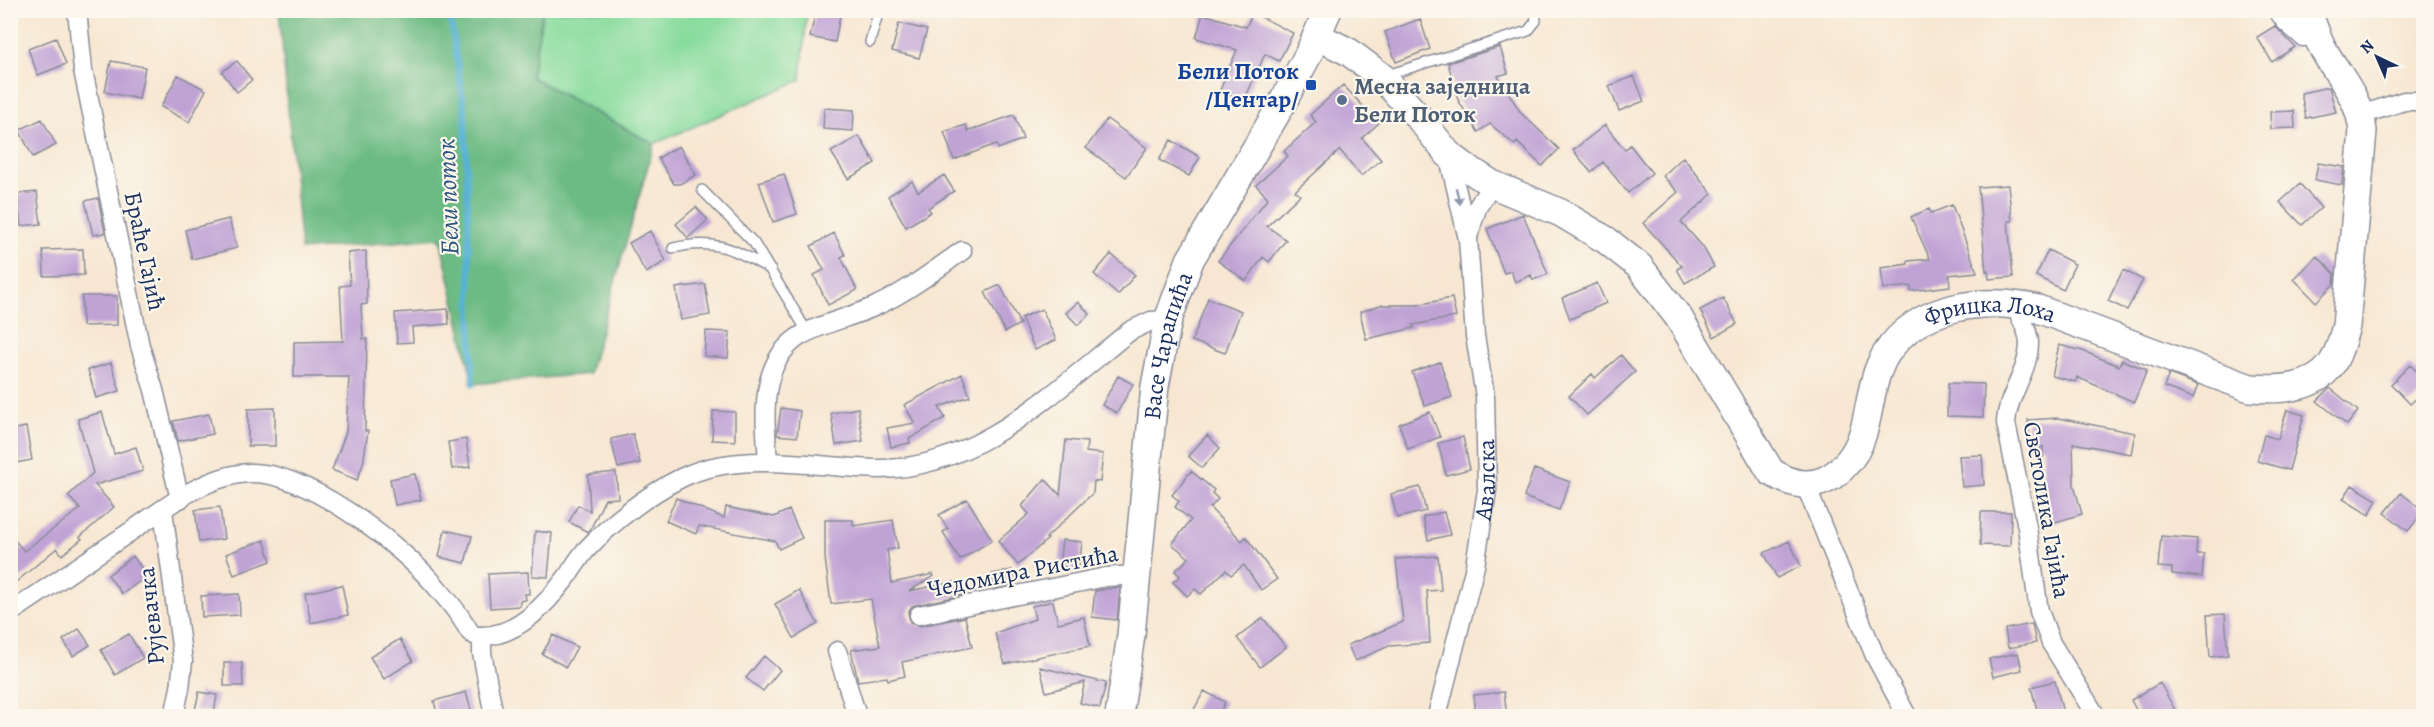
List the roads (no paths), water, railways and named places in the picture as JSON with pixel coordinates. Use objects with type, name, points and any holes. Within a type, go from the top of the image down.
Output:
[{"type":"street","name":"Браће Гајић","points":[[77,10],[83,70],[140,346],[154,390],[180,499]]},
{"type":"street","name":"Васе Чарапића","points":[[1119,717],[1129,645],[1155,386],[1168,320],[1190,260],[1279,109],[1328,10]]},
{"type":"street","points":[[2277,10],[2286,22],[2303,37],[2313,23]]},
{"type":"street","name":"Фрицка Лоха","points":[[1805,484],[1830,478],[1844,467],[1856,452],[1863,435],[1876,373],[1890,349],[1906,331],[1930,317],[1963,306],[1988,303],[2016,304],[2060,316],[2250,388],[2271,390],[2288,388],[2317,379],[2331,366],[2338,353],[2349,309],[2362,161],[2361,115],[2350,92],[2327,57],[2313,23]]},
{"type":"street","name":"Авалска","points":[[1317,36],[1349,52],[1382,77],[1448,154],[1492,184],[1477,208],[1468,238]]},
{"type":"street","points":[[2361,115],[2403,101],[2424,101]]},
{"type":"street","name":"Авалска","points":[[1437,717],[1474,566],[1487,490],[1485,396],[1474,336],[1468,238],[1448,154]]},
{"type":"street","points":[[1492,184],[1562,213],[1606,240],[1639,266],[1679,318],[1771,472],[1786,480],[1805,484],[1875,656],[1907,717]]},
{"type":"street","points":[[768,461],[765,427],[767,393],[771,374],[784,351],[798,337],[879,305],[909,288],[962,250]]},
{"type":"street","name":"Светолика Гајића","points":[[2016,304],[2028,332],[2029,345],[2022,378],[2007,409],[2006,423],[2027,527],[2037,600],[2051,643],[2097,717]]},
{"type":"street","points":[[10,613],[180,499],[217,480],[251,473],[271,475],[296,483],[353,515],[393,544],[434,584],[470,632],[482,636],[506,630],[529,618],[565,580],[585,552],[627,514],[669,484],[687,475],[768,461],[880,469],[925,462],[954,454],[1010,425],[1140,325],[1150,321],[1168,320]]},
{"type":"street","name":"Рујевачка","points":[[163,510],[183,661],[174,717]]},
{"type":"street","name":"Чедомира Ристића","points":[[919,615],[1106,577],[1135,575]]},
{"type":"street","points":[[482,636],[482,653],[494,717]]},
{"type":"street","points":[[837,651],[857,717]]},
{"type":"lane","points":[[870,42],[879,10]]},
{"type":"lane","points":[[1382,77],[1528,31],[1536,21],[1535,10]]},
{"type":"lane","points":[[702,190],[754,243],[773,271],[808,333]]},
{"type":"lane","points":[[673,248],[694,243],[722,246],[749,257],[773,271]]},
{"type":"waterway","name":"Бели поток","points":[[449,10],[465,113],[473,384]]},
{"type":"place","name":"Бели Поток /Центар/","points":[[1311,85]]},
{"type":"place","name":"Месна заједница Бели Поток","points":[[1342,100]]}]
